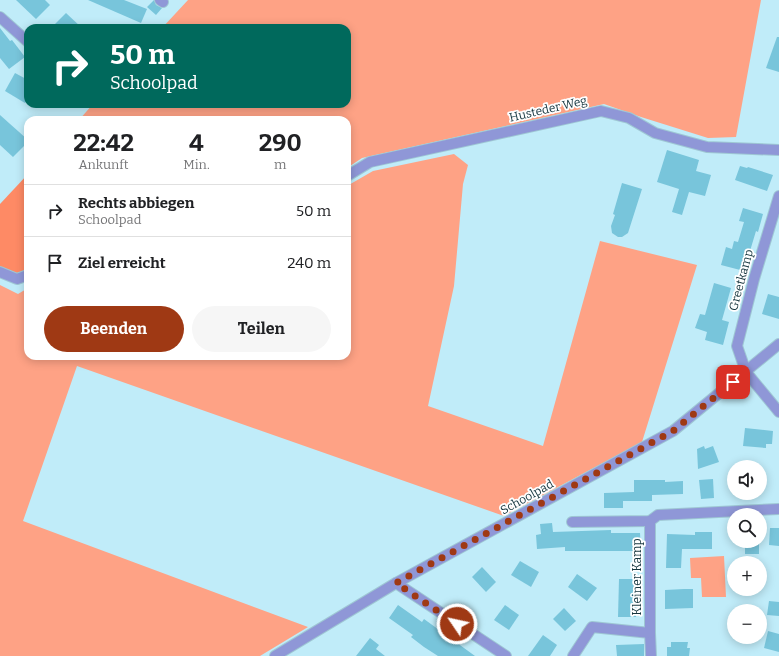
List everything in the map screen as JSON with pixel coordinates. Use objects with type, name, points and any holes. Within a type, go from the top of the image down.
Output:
[{"type":"street","points":[[0,17],[24,38]]},
{"type":"street","name":"Husteder Weg","points":[[351,174],[370,162],[601,110],[629,118],[655,133],[707,148],[779,150]]},
{"type":"street","name":"Greetkamp","points":[[746,372],[737,346],[754,279],[779,196]]},
{"type":"street","points":[[0,272],[17,279],[24,276]]},
{"type":"street","name":"Schoolpad","points":[[282,654],[396,583],[673,431],[779,344]]},
{"type":"street","points":[[746,372],[779,412]]},
{"type":"street","points":[[654,518],[779,509]]},
{"type":"street","name":"Kleiner Kamp","points":[[572,522],[654,518],[650,633],[651,656]]},
{"type":"street","points":[[396,583],[506,656]]},
{"type":"street","name":"Kleiner Kamp","points":[[573,656],[592,627],[650,633]]},
{"type":"shaded area","points":[[188,0],[761,0],[736,137],[708,138],[604,104],[362,158],[351,165],[351,116],[82,116],[90,108],[351,108],[351,24],[166,24]]},
{"type":"shaded area","points":[[454,154],[468,165],[463,184],[454,286],[428,406],[543,446],[600,241],[697,265],[642,442],[504,516],[77,366],[23,521],[308,627],[260,656],[0,656],[0,285],[18,294],[24,290],[24,360],[351,360],[351,184],[373,171]]},
{"type":"shaded area","points":[[24,178],[24,272],[17,275],[0,267],[0,204]]},
{"type":"shaded area","points":[[724,556],[726,597],[702,597],[701,578],[691,578],[690,558]]},
{"type":"building","points":[[16,0],[45,0],[50,5],[36,19]]},
{"type":"building","points":[[88,0],[124,0],[147,9],[141,23]]},
{"type":"building","points":[[154,0],[156,5],[162,8],[156,15],[147,7]]},
{"type":"building","points":[[66,13],[78,24],[55,24]]},
{"type":"building","points":[[0,28],[10,41],[12,40],[24,58],[9,69],[0,58]]},
{"type":"building","points":[[777,37],[779,37],[779,72],[766,68]]},
{"type":"building","points":[[15,73],[24,78],[24,102],[5,91]]},
{"type":"building","points":[[0,115],[24,136],[24,146],[13,157],[0,145]]},
{"type":"building","points":[[667,150],[699,160],[696,171],[711,175],[705,196],[689,192],[682,215],[672,212],[679,189],[657,182]]},
{"type":"building","points":[[740,166],[773,175],[767,191],[735,180]]},
{"type":"building","points":[[622,183],[642,189],[628,233],[622,237],[618,237],[612,233],[611,226]]},
{"type":"building","points":[[743,208],[763,214],[758,232],[756,231],[744,271],[721,265],[726,247],[732,249],[734,241],[738,242],[744,222],[739,221]]},
{"type":"building","points":[[714,283],[731,288],[722,320],[729,322],[723,345],[705,340],[707,332],[695,328],[700,314],[705,315]]},
{"type":"building","points":[[768,294],[779,297],[779,319],[762,314]]},
{"type":"building","points":[[745,428],[773,431],[772,444],[766,444],[766,448],[743,446]]},
{"type":"building","points":[[704,446],[705,449],[713,446],[719,462],[698,469],[697,449]]},
{"type":"building","points":[[713,479],[714,498],[701,499],[699,480]]},
{"type":"building","points":[[634,480],[665,480],[665,482],[683,481],[683,494],[652,495],[652,501],[623,501],[623,508],[604,508],[604,493],[634,492]]},
{"type":"building","points":[[552,523],[553,532],[611,530],[611,533],[640,533],[641,551],[565,551],[565,547],[537,549],[536,535],[541,534],[540,524]]},
{"type":"building","points":[[770,528],[779,528],[779,546],[769,545]]},
{"type":"building","points":[[695,532],[712,532],[712,549],[682,549],[681,568],[666,568],[667,534],[695,535]]},
{"type":"building","points":[[745,548],[759,548],[759,554],[745,554]]},
{"type":"building","points":[[520,561],[539,572],[531,587],[511,575]]},
{"type":"building","points":[[482,567],[496,582],[486,592],[472,577]]},
{"type":"building","points":[[577,574],[597,588],[587,601],[568,587]]},
{"type":"building","points":[[619,579],[637,579],[636,617],[618,617]]},
{"type":"building","points":[[693,589],[693,608],[665,609],[665,590]]},
{"type":"building","points":[[769,601],[779,602],[779,616],[767,615]]},
{"type":"building","points":[[398,605],[422,622],[424,619],[475,656],[438,656],[424,647],[411,637],[413,635],[389,618]]},
{"type":"building","points":[[505,605],[519,615],[509,630],[494,620]]},
{"type":"building","points":[[564,608],[576,621],[565,631],[553,619]]},
{"type":"building","points":[[768,631],[779,634],[779,652],[764,648],[765,644],[767,644]]},
{"type":"building","points":[[543,635],[557,645],[550,656],[528,656]]},
{"type":"building","points":[[370,638],[379,645],[376,649],[385,656],[356,656]]},
{"type":"building","points":[[671,642],[688,642],[687,648],[690,648],[689,656],[667,656],[667,647],[671,647]]},
{"type":"building","points":[[644,644],[644,656],[617,656],[616,645]]},
{"type":"route","points":[[457,624],[396,583],[590,478],[673,431],[733,382]]}]
